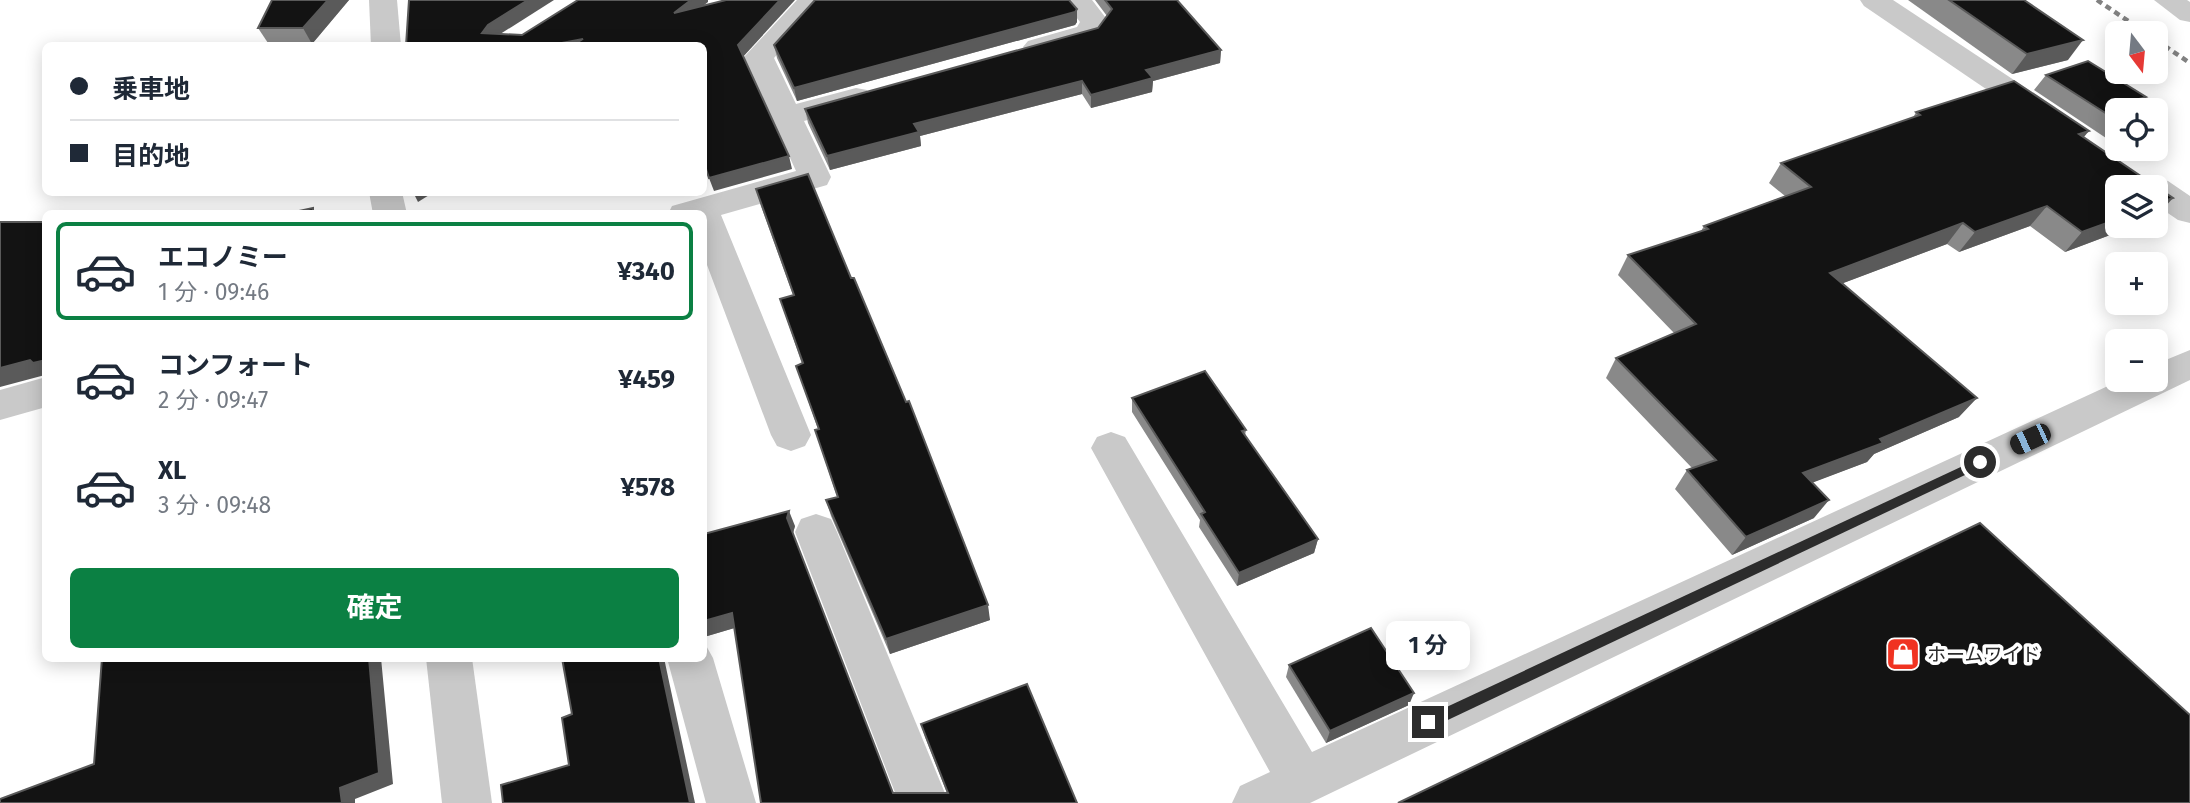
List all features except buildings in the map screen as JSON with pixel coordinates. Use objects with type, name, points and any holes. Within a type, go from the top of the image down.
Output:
[{"type":"street","points":[[383,0],[386,42]]},
{"type":"street","points":[[705,210],[815,177],[759,57],[813,0]]},
{"type":"street","points":[[1009,55],[1087,33],[1095,22],[1077,0]]},
{"type":"street","points":[[1874,0],[2064,127]]},
{"type":"street","points":[[2168,0],[2190,14]]},
{"type":"street","points":[[787,116],[878,91]]},
{"type":"street","points":[[2168,197],[2190,212]]},
{"type":"street","points":[[707,234],[791,435]]},
{"type":"street","points":[[2168,374],[2190,364]]},
{"type":"street","points":[[1256,803],[2130,392]]},
{"type":"street","points":[[0,405],[42,393]]},
{"type":"street","points":[[1111,449],[1302,781]]},
{"type":"street","points":[[816,532],[924,803]]},
{"type":"street","points":[[449,662],[467,803]]},
{"type":"street","points":[[691,662],[731,803]]},
{"type":"railway","points":[[2097,0],[2128,21]]},
{"type":"railway","points":[[2168,48],[2190,63]]},
{"type":"place","name":"ホームワイド","points":[[1903,654]]},
{"type":"route","points":[[1428,722],[1980,462]]}]
